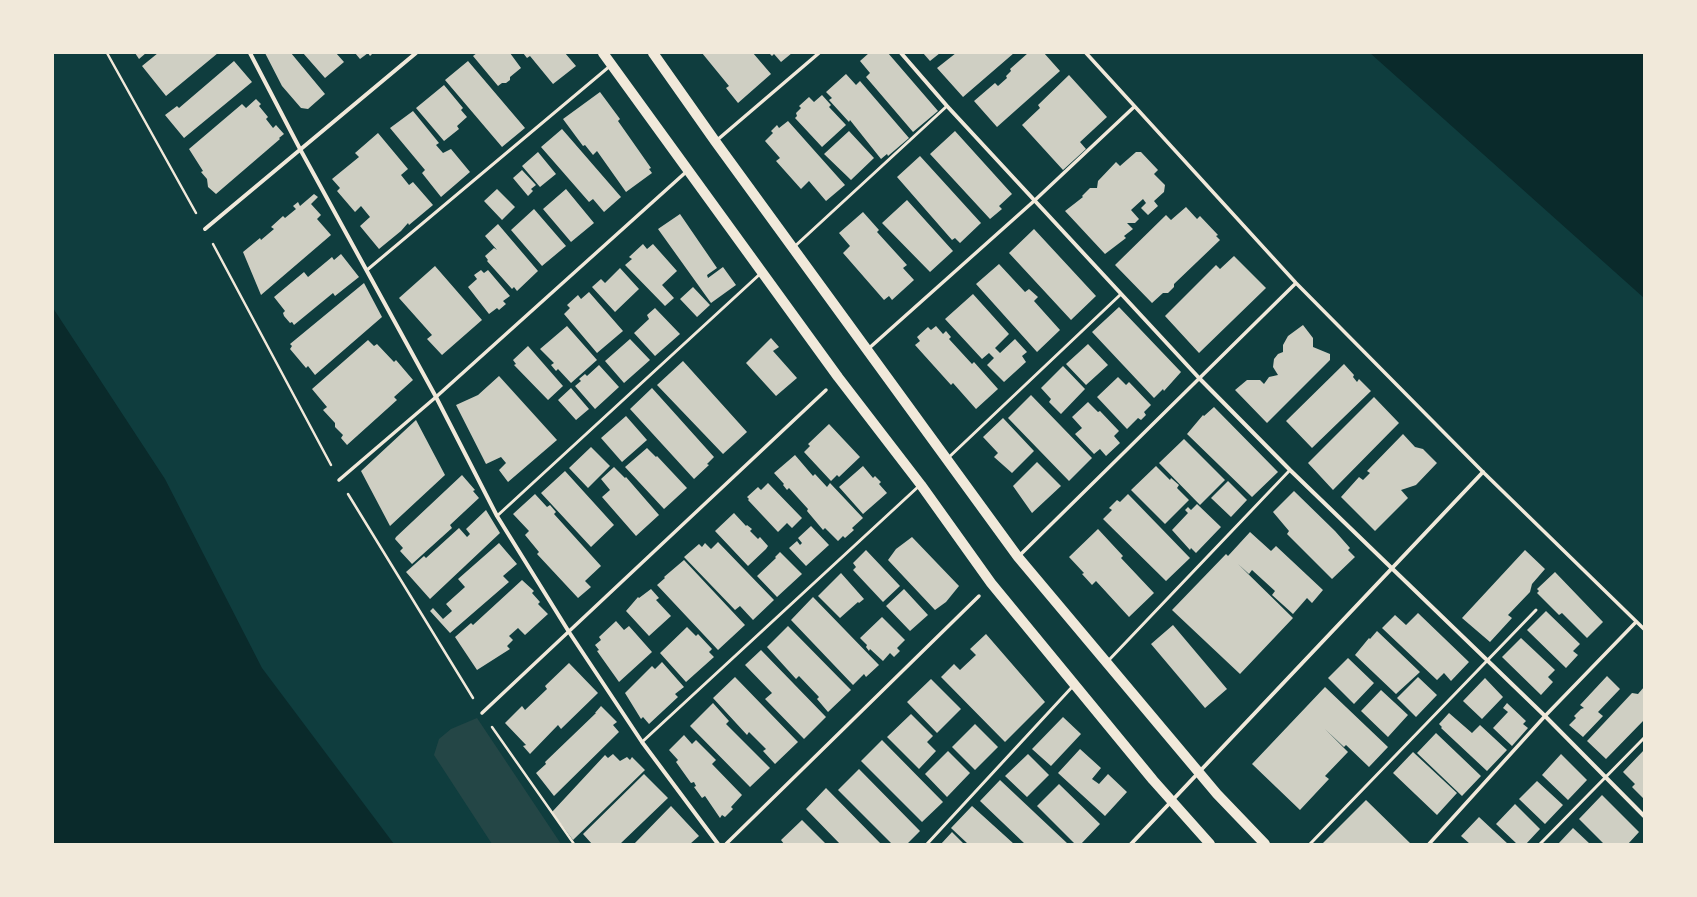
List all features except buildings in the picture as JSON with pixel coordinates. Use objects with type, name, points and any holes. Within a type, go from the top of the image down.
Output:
[{"type":"main road","points":[[603,53],[689,169],[838,377],[991,582],[1074,685],[1210,844]]},
{"type":"main road","points":[[654,53],[715,141],[794,247],[1018,557],[1217,794],[1265,844]]},
{"type":"street","points":[[250,53],[300,149],[436,397],[497,516],[569,632],[642,742],[718,844]]},
{"type":"street","points":[[205,229],[416,53]]},
{"type":"street","points":[[715,141],[819,53]]},
{"type":"street","points":[[901,53],[947,106],[1034,201],[1200,379],[1290,470],[1392,567],[1486,661],[1545,716],[1644,816]]},
{"type":"street","points":[[1086,53],[1296,283],[1483,472],[1644,629]]},
{"type":"street","points":[[867,350],[1034,201],[1134,107]]},
{"type":"street","points":[[339,480],[436,397],[689,169]]},
{"type":"street","points":[[1018,557],[1296,283]]},
{"type":"street","points":[[482,713],[826,390]]},
{"type":"street","points":[[1131,844],[1483,472]]},
{"type":"street","points":[[726,844],[979,596]]},
{"type":"street","points":[[1429,844],[1545,716],[1636,622]]},
{"type":"lane","points":[[367,270],[611,64]]},
{"type":"lane","points":[[794,247],[947,106]]},
{"type":"lane","points":[[497,516],[763,272]]},
{"type":"lane","points":[[947,459],[1120,294]]},
{"type":"lane","points":[[1107,663],[1290,470]]},
{"type":"lane","points":[[642,742],[920,485]]},
{"type":"lane","points":[[1310,844],[1536,610]]},
{"type":"lane","points":[[927,844],[1074,685]]},
{"type":"lane","points":[[1540,844],[1644,738]]},
{"type":"path","points":[[107,53],[205,229],[339,480],[482,713],[574,844]]},
{"type":"shaded area","points":[[1370,53],[1644,53],[1644,298]]},
{"type":"shaded area","points":[[53,308],[165,479],[262,668],[394,844],[53,844]]},
{"type":"shaded area","points":[[477,718],[561,844],[492,844],[434,755],[439,739],[451,729]]}]
